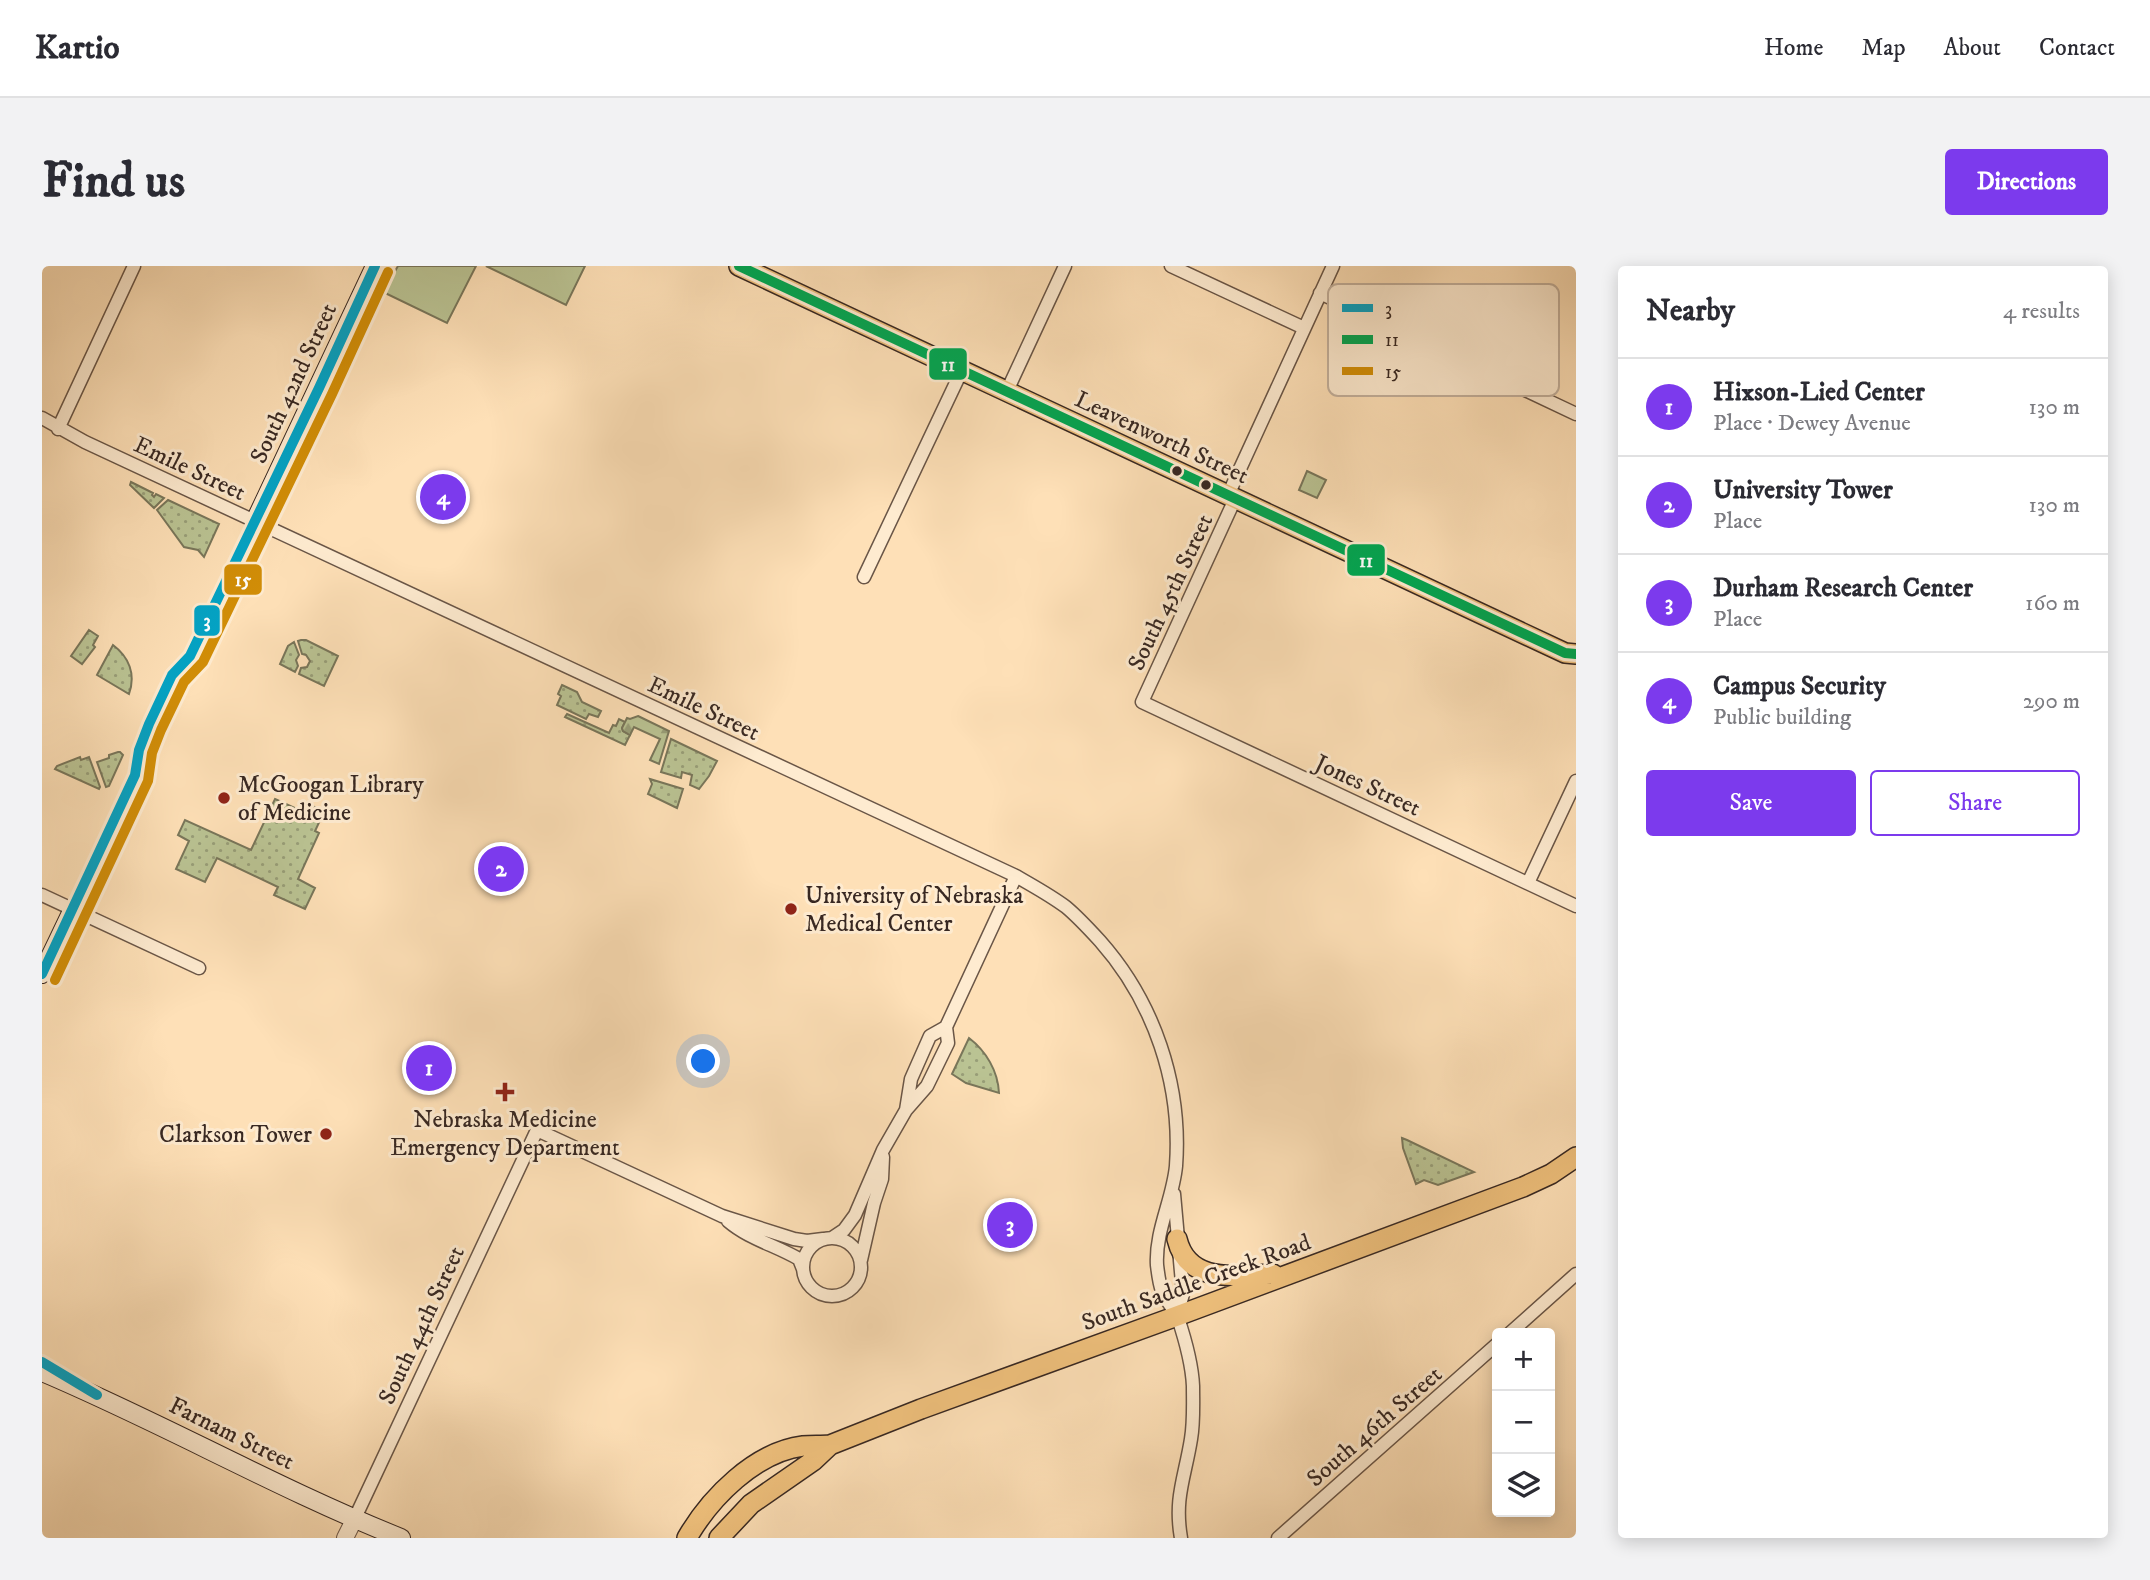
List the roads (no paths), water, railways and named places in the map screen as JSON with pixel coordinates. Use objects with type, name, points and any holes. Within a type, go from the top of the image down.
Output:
[{"type":"main road","name":"South 42nd Street","points":[[255,521],[374,266]]},
{"type":"main road","name":"Leavenworth Street","points":[[739,266],[1572,658]]},
{"type":"main road","points":[[42,974],[72,909]]},
{"type":"main road","name":"South Saddle Creek Road","points":[[719,1538],[751,1504],[830,1446],[921,1409],[1523,1187],[1551,1174],[1576,1157]]},
{"type":"main road","points":[[1177,1238],[1183,1256],[1202,1271],[1226,1275],[1288,1274]]},
{"type":"main road","name":"Farnam Street","points":[[42,1372],[97,1395],[401,1538]]},
{"type":"main road","name":"South Saddle Creek Road","points":[[687,1538],[724,1491],[767,1458],[801,1446],[830,1446]]},
{"type":"street","points":[[58,429],[134,266]]},
{"type":"street","points":[[1007,391],[1065,266]]},
{"type":"street","points":[[1171,266],[1304,328]]},
{"type":"street","name":"South 45th Street","points":[[1142,702],[1333,266]]},
{"type":"street","points":[[1320,293],[1328,297]]},
{"type":"street","points":[[864,577],[962,370]]},
{"type":"street","points":[[1538,396],[1576,414]]},
{"type":"street","name":"Emile Street","points":[[42,418],[58,429],[1016,876],[1067,908],[1087,926],[1119,964],[1144,1004],[1155,1030],[1170,1082],[1176,1129],[1174,1183],[1183,1294],[1177,1316]]},
{"type":"street","name":"Jones Street","points":[[1142,702],[1576,906]]},
{"type":"street","points":[[1528,883],[1576,782]]},
{"type":"street","points":[[803,1269],[804,1260],[814,1244],[844,1230],[855,1215],[883,1150],[906,1110],[927,1086],[947,1043],[946,1027],[1016,876]]},
{"type":"street","points":[[42,895],[199,968]]},
{"type":"street","points":[[906,1110],[911,1079],[930,1036],[946,1027]]},
{"type":"street","name":"South 44th Street","points":[[345,1538],[537,1130],[722,1216]]},
{"type":"street","points":[[722,1216],[738,1230],[799,1259],[811,1287],[828,1296],[846,1292],[854,1287],[859,1279],[874,1203],[882,1180],[883,1150]]},
{"type":"street","name":"Emile Street","points":[[1174,1183],[1162,1226],[1157,1261],[1162,1291],[1177,1316],[1188,1353],[1193,1383],[1191,1437],[1178,1499],[1181,1538]]},
{"type":"street","points":[[722,1216],[794,1239],[842,1239],[851,1244],[861,1260]]},
{"type":"street","points":[[1516,1328],[1576,1274]]},
{"type":"street","name":"South 46th Street","points":[[1278,1538],[1492,1348]]},
{"type":"place","name":"Campus Security","points":[[443,497]]},
{"type":"place","name":"McGoogan Library of Medicine","points":[[224,798]]},
{"type":"place","name":"University Tower","points":[[501,869]]},
{"type":"place","name":"University of Nebraska Medical Center","points":[[791,909]]},
{"type":"place","name":"Hixson-Lied Center","points":[[429,1068]]},
{"type":"place","name":"Nebraska Medicine Emergency Department","points":[[505,1092]]},
{"type":"place","name":"Clarkson Tower","points":[[326,1134]]},
{"type":"place","name":"Durham Research Center","points":[[1010,1225]]}]
